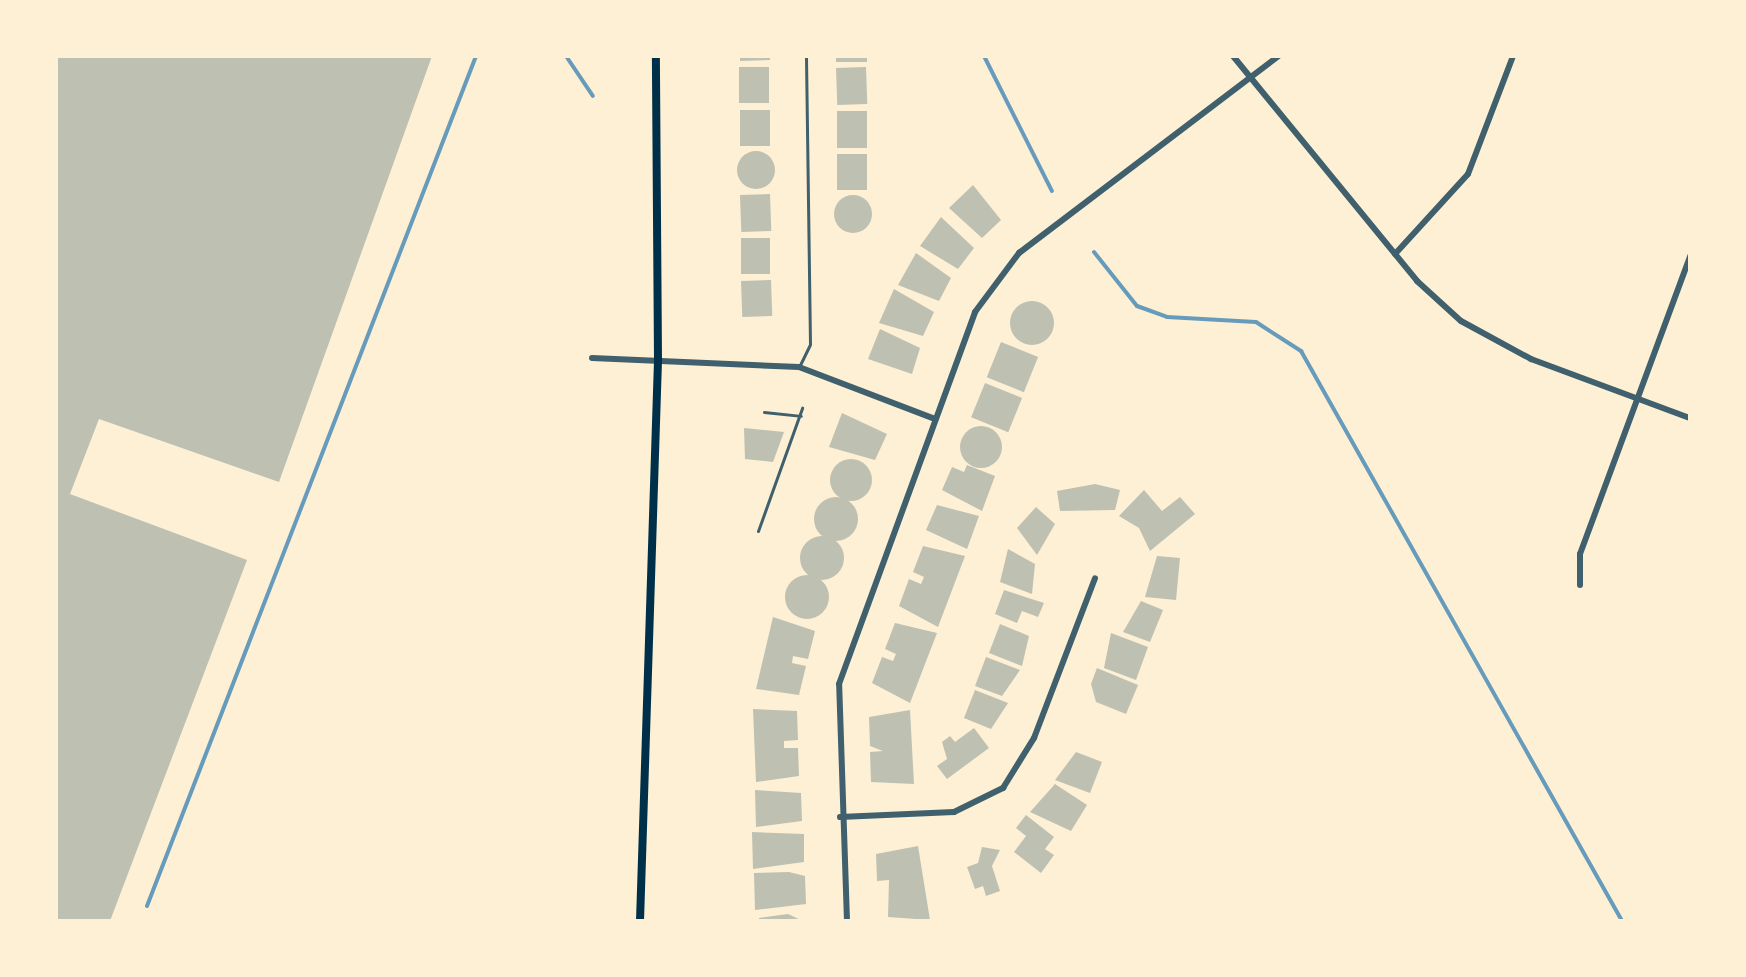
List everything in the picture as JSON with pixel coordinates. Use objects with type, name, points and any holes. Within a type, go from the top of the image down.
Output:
[{"type":"main road","points":[[640,921],[658,360],[656,56]]},
{"type":"street","points":[[1233,56],[1395,254],[1438,301],[1495,343],[1690,418]]},
{"type":"street","points":[[847,921],[840,817],[839,684],[975,312],[1001,270],[1253,81],[1279,56]]},
{"type":"street","points":[[1395,254],[1468,174],[1513,56]]},
{"type":"street","points":[[1580,585],[1580,554],[1690,256]]},
{"type":"street","points":[[592,358],[799,367],[935,419]]},
{"type":"street","points":[[840,817],[954,812],[1003,788],[1034,738],[1095,578]]},
{"type":"lane","points":[[799,367],[810,344],[806,56]]},
{"type":"lane","points":[[758,531],[802,408]]},
{"type":"lane","points":[[764,412],[801,416]]},
{"type":"building","points":[[56,56],[432,56],[279,482],[99,419],[70,494],[247,560],[110,921],[56,921]]},
{"type":"building","points":[[740,56],[770,56],[770,60],[740,61]]},
{"type":"building","points":[[836,56],[867,56],[867,62],[836,62]]},
{"type":"building","points":[[739,67],[769,67],[769,103],[739,103]]},
{"type":"building","points":[[866,67],[867,104],[837,105],[836,68]]},
{"type":"building","points":[[740,110],[770,110],[770,146],[740,146]]},
{"type":"building","points":[[837,111],[867,111],[867,148],[837,148]]},
{"type":"building","points":[[756,151],[769,157],[775,170],[769,183],[756,189],[743,183],[737,170],[743,157]]},
{"type":"building","points":[[837,154],[867,154],[867,190],[837,190]]},
{"type":"building","points":[[973,185],[1001,220],[982,238],[949,208]]},
{"type":"building","points":[[770,194],[771,231],[741,232],[740,195]]},
{"type":"building","points":[[853,195],[866,201],[872,214],[866,227],[853,233],[840,227],[834,214],[840,201]]},
{"type":"building","points":[[941,217],[974,248],[958,269],[920,246]]},
{"type":"building","points":[[741,238],[770,238],[770,274],[741,274]]},
{"type":"building","points":[[916,253],[951,278],[939,301],[898,285]]},
{"type":"building","points":[[771,280],[772,316],[742,317],[741,281]]},
{"type":"building","points":[[894,289],[934,312],[923,336],[879,323]]},
{"type":"building","points":[[1032,301],[1048,307],[1054,323],[1048,339],[1032,345],[1016,339],[1010,323],[1016,307]]},
{"type":"building","points":[[880,329],[920,348],[912,374],[868,359]]},
{"type":"building","points":[[1001,342],[1038,357],[1024,392],[987,377]]},
{"type":"building","points":[[985,383],[1022,398],[1008,432],[971,417]]},
{"type":"building","points":[[842,413],[887,434],[875,460],[829,447]]},
{"type":"building","points":[[981,426],[996,432],[1002,447],[996,462],[981,468],[966,462],[960,447],[966,432]]},
{"type":"building","points":[[744,428],[784,432],[773,462],[745,459]]},
{"type":"building","points":[[851,459],[866,465],[872,480],[866,495],[851,501],[836,495],[830,480],[836,465]]},
{"type":"building","points":[[967,465],[995,476],[982,511],[942,490],[952,467],[964,472]]},
{"type":"building","points":[[1095,484],[1120,490],[1115,510],[1060,511],[1057,491]]},
{"type":"building","points":[[1144,490],[1162,511],[1180,497],[1195,514],[1150,551],[1139,528],[1119,516]]},
{"type":"building","points":[[836,497],[851,504],[858,519],[851,534],[836,541],[821,534],[814,519],[821,504]]},
{"type":"building","points":[[937,505],[979,516],[967,549],[926,530]]},
{"type":"building","points":[[1036,507],[1055,524],[1037,555],[1017,528]]},
{"type":"building","points":[[822,536],[837,543],[844,558],[837,573],[822,580],[807,573],[800,558],[807,543]]},
{"type":"building","points":[[923,546],[965,556],[938,627],[899,606],[909,579],[921,584],[924,577],[913,572]]},
{"type":"building","points":[[1008,549],[1035,564],[1032,594],[1000,582]]},
{"type":"building","points":[[1157,556],[1180,558],[1176,600],[1145,597]]},
{"type":"building","points":[[807,575],[822,582],[829,597],[822,612],[807,619],[792,612],[785,597],[792,582]]},
{"type":"building","points":[[1004,590],[1044,603],[1038,617],[1022,611],[1017,623],[995,614]]},
{"type":"building","points":[[1141,601],[1163,610],[1150,642],[1123,632]]},
{"type":"building","points":[[773,617],[815,631],[808,659],[793,656],[792,663],[806,666],[799,695],[756,689]]},
{"type":"building","points":[[895,623],[937,633],[910,703],[872,683],[882,657],[893,661],[896,654],[885,649]]},
{"type":"building","points":[[1000,624],[1029,636],[1022,666],[989,653]]},
{"type":"building","points":[[1111,633],[1148,647],[1136,680],[1104,668]]},
{"type":"building","points":[[986,657],[1020,670],[1002,696],[975,686]]},
{"type":"building","points":[[1097,668],[1138,685],[1126,714],[1096,702],[1091,684]]},
{"type":"building","points":[[975,690],[1008,703],[991,729],[964,718]]},
{"type":"building","points":[[753,709],[797,711],[798,740],[784,741],[784,748],[798,748],[799,776],[756,782]]},
{"type":"building","points":[[910,710],[914,784],[871,782],[870,752],[883,751],[870,746],[869,717]]},
{"type":"building","points":[[974,728],[989,748],[947,779],[937,766],[947,759],[942,742],[950,736],[955,742]]},
{"type":"building","points":[[1076,752],[1102,762],[1090,793],[1055,780]]},
{"type":"building","points":[[1055,784],[1087,805],[1071,831],[1030,812]]},
{"type":"building","points":[[755,790],[801,793],[802,821],[756,827]]},
{"type":"building","points":[[1026,815],[1054,837],[1045,849],[1054,855],[1041,873],[1014,852],[1026,836],[1016,828]]},
{"type":"building","points":[[752,832],[804,834],[804,862],[753,869]]},
{"type":"building","points":[[918,846],[930,920],[888,917],[889,880],[877,881],[876,854]]},
{"type":"building","points":[[982,847],[1000,850],[992,866],[1000,891],[986,896],[983,886],[975,889],[967,867],[978,863]]},
{"type":"building","points":[[789,872],[805,876],[806,904],[755,910],[754,873]]},
{"type":"building","points":[[788,914],[803,921],[759,921],[759,918]]},
{"type":"waterway","points":[[147,906],[476,56]]},
{"type":"waterway","points":[[566,56],[593,96]]},
{"type":"waterway","points":[[984,56],[1052,191]]},
{"type":"waterway","points":[[1094,252],[1137,306],[1167,317],[1256,322],[1301,351],[1622,921]]}]
